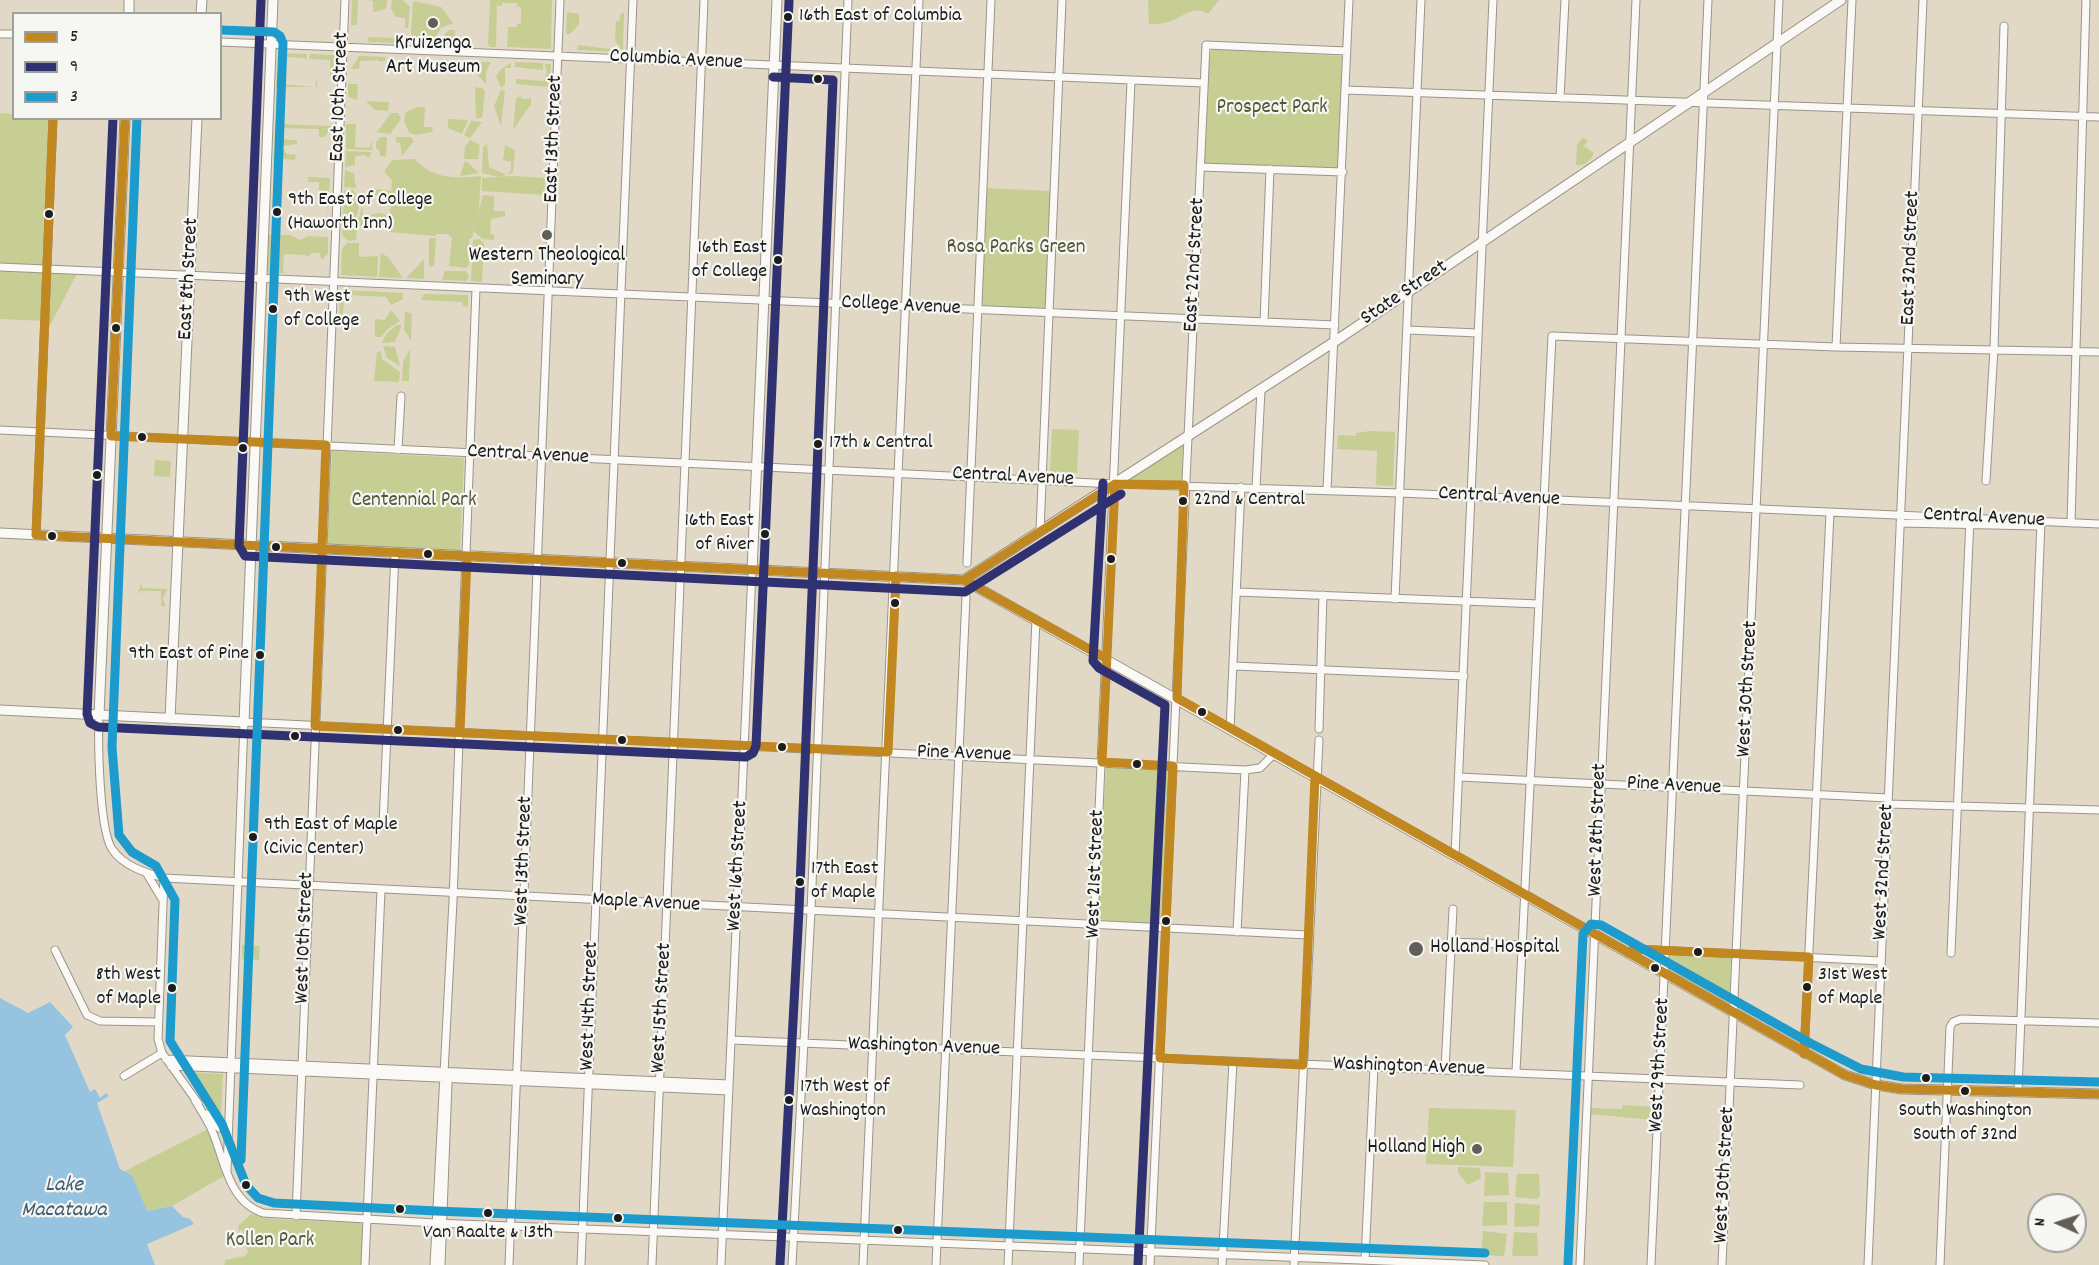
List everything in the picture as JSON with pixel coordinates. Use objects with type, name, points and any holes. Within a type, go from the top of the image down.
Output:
[{"type":"main road","points":[[243,722],[273,0]]},
{"type":"main road","name":"West 16th Street","points":[[752,571],[777,0]]},
{"type":"main road","name":"State Street","points":[[964,580],[1334,342],[1840,0]]},
{"type":"main road","points":[[99,715],[125,120]]},
{"type":"main road","name":"East 8th Street","points":[[170,719],[197,120]]},
{"type":"main road","points":[[0,533],[964,580],[1455,855],[1524,897],[1845,1075],[1876,1085],[1947,1090],[2099,1094]]},
{"type":"main road","name":"Pine Avenue","points":[[0,710],[243,722]]},
{"type":"street","name":"East 10th Street","points":[[326,445],[345,0]]},
{"type":"street","name":"East 13th Street","points":[[542,457],[560,0]]},
{"type":"street","name":"West 14th Street","points":[[581,1265],[633,0]]},
{"type":"street","name":"West 15th Street","points":[[652,1265],[704,0]]},
{"type":"street","points":[[792,1265],[811,911],[848,0]]},
{"type":"street","points":[[863,1265],[896,576],[919,0]]},
{"type":"street","points":[[967,563],[991,0]]},
{"type":"street","points":[[1041,531],[1062,0]]},
{"type":"street","points":[[1327,490],[1349,0]]},
{"type":"street","points":[[1395,599],[1421,0]]},
{"type":"street","points":[[1455,855],[1493,0]]},
{"type":"street","points":[[1560,98],[1565,0]]},
{"type":"street","name":"West 28th Street","points":[[1580,1265],[1636,0]]},
{"type":"street","name":"West 29th Street","points":[[1651,1265],[1708,0]]},
{"type":"street","name":"West 30th Street","points":[[1722,1265],[1779,0]]},
{"type":"street","points":[[1836,347],[1852,0]]},
{"type":"street","name":"East 32nd Street","points":[[1900,519],[1923,0]]},
{"type":"street","points":[[2071,523],[2086,0]]},
{"type":"street","points":[[1986,481],[1994,350],[2004,26]]},
{"type":"street","name":"Columbia Avenue","points":[[222,42],[1204,83]]},
{"type":"street","name":"East 22nd Street","points":[[1150,1265],[1184,485],[1206,45],[1347,51]]},
{"type":"street","name":"West 21st Street","points":[[1079,1265],[1131,81]]},
{"type":"street","points":[[1345,90],[2099,117]]},
{"type":"street","points":[[36,535],[53,120]]},
{"type":"street","points":[[1200,167],[1343,172]]},
{"type":"street","points":[[1264,322],[1270,169]]},
{"type":"street","name":"College Avenue","points":[[0,267],[1335,325]]},
{"type":"street","points":[[434,1265],[448,1083],[445,1074],[477,288]]},
{"type":"street","points":[[1407,330],[1478,333]]},
{"type":"street","points":[[1516,1072],[1552,336],[1836,347],[2099,352]]},
{"type":"street","points":[[1256,488],[1261,390]]},
{"type":"street","points":[[398,450],[401,396]]},
{"type":"street","name":"Central Avenue","points":[[0,430],[542,457],[971,475],[1115,484],[1472,496],[1757,509],[1970,522],[2099,524]]},
{"type":"street","name":"West 10th Street","points":[[296,1216],[326,445]]},
{"type":"street","name":"West 13th Street","points":[[509,1265],[542,457]]},
{"type":"street","points":[[1230,729],[1241,487]]},
{"type":"street","points":[[1804,1054],[1830,513]]},
{"type":"street","name":"West 32nd Street","points":[[1868,1265],[1900,519]]},
{"type":"street","points":[[1951,953],[1970,522]]},
{"type":"street","points":[[2018,1091],[2041,524]]},
{"type":"street","points":[[387,827],[383,824],[395,553]]},
{"type":"street","name":"West 16th Street","points":[[721,1265],[752,571]]},
{"type":"street","points":[[1237,592],[1539,604]]},
{"type":"street","points":[[1319,729],[1323,595]]},
{"type":"street","points":[[936,1265],[966,597]]},
{"type":"street","points":[[1008,1265],[1036,619]]},
{"type":"street","points":[[1234,666],[1464,676]]},
{"type":"street","points":[[99,715],[107,839],[124,861],[147,874],[163,902]]},
{"type":"street","points":[[227,1170],[243,722]]},
{"type":"street","name":"Pine Avenue","points":[[243,722],[1245,770],[1260,768],[1274,754]]},
{"type":"street","points":[[1294,1261],[1318,740]]},
{"type":"street","points":[[1237,932],[1245,770]]},
{"type":"street","name":"Pine Avenue","points":[[1460,777],[1816,794],[1959,806],[2099,810]]},
{"type":"street","name":"Maple Avenue","points":[[147,874],[164,878],[238,883],[523,898],[1308,935]]},
{"type":"street","points":[[164,878],[157,1022],[166,1059],[216,1130],[227,1170],[240,1199],[253,1210],[263,1214],[1222,1254],[1294,1261],[1365,1260],[1485,1265]]},
{"type":"street","points":[[365,1265],[381,890]]},
{"type":"street","points":[[1445,1070],[1453,909]]},
{"type":"street","points":[[1452,942],[1522,945]]},
{"type":"street","points":[[1628,953],[1634,949],[1881,961]]},
{"type":"street","points":[[55,950],[87,1015],[100,1021],[157,1022]]},
{"type":"street","points":[[1940,1265],[1950,1027],[1953,1022],[1961,1019],[2099,1023]]},
{"type":"street","name":"Washington Avenue","points":[[731,1040],[1800,1085]]},
{"type":"street","points":[[124,1076],[166,1059],[231,1065],[729,1087]]},
{"type":"street","points":[[1222,1265],[1233,1062]]},
{"type":"street","points":[[1365,1260],[1374,1067]]},
{"type":"street","points":[[216,1130],[229,1121]]},
{"type":"street","points":[[439,1223],[441,1265]]},
{"type":"green space","points":[[352,0],[358,0],[357,25],[351,25]]},
{"type":"green space","points":[[366,0],[387,0],[386,9],[373,12],[373,1]]},
{"type":"green space","points":[[392,0],[403,0],[410,7],[408,28],[405,28],[405,18],[396,17],[391,9]]},
{"type":"green space","points":[[490,0],[497,0],[496,47],[490,47],[488,44]]},
{"type":"green space","points":[[497,0],[552,0],[551,49],[507,47],[508,27],[517,27],[517,24],[521,23],[521,7],[517,7],[517,3],[502,3],[502,6],[498,6]]},
{"type":"green space","points":[[1148,0],[1219,0],[1208,14],[1197,10],[1168,22],[1149,24]]},
{"type":"green space","points":[[413,1],[441,7],[453,23],[441,28],[432,43],[415,41],[411,33]]},
{"type":"green space","points":[[567,12],[579,14],[579,24],[570,34],[566,34]]},
{"type":"green space","points":[[621,13],[624,13],[623,49],[619,52],[577,50],[578,45],[618,50],[620,46],[615,41],[616,21],[619,21]]},
{"type":"green space","points":[[449,30],[455,30],[454,45],[439,44],[438,41]]},
{"type":"green space","points":[[368,37],[396,38],[397,43],[368,42]]},
{"type":"green space","name":"Prospect Park","points":[[1213,49],[1342,56],[1338,169],[1203,164],[1209,55]]},
{"type":"green space","points":[[278,53],[307,54],[306,62],[305,58],[282,57],[280,69],[277,69]]},
{"type":"green space","points":[[310,54],[335,55],[334,81],[330,78],[330,60],[309,59]]},
{"type":"green space","points":[[359,56],[386,57],[385,61],[380,62],[377,60],[360,61],[359,69],[351,69]]},
{"type":"green space","points":[[465,62],[491,62],[486,72],[486,84]]},
{"type":"green space","points":[[515,62],[543,63],[543,70],[515,67]]},
{"type":"green space","points":[[511,63],[511,68],[505,68],[505,85],[501,88],[496,76],[501,69]]},
{"type":"green space","points":[[545,64],[551,64],[549,87],[516,84],[516,79],[544,81],[547,72]]},
{"type":"green space","points":[[277,71],[281,74],[281,84],[315,87],[276,87]]},
{"type":"green space","points":[[348,84],[358,84],[357,100],[348,97]]},
{"type":"green space","points":[[475,87],[482,88],[485,92],[482,118],[476,118]]},
{"type":"green space","points":[[501,90],[505,91],[501,126],[494,106]]},
{"type":"green space","points":[[520,96],[522,99],[531,98],[531,104],[513,130],[516,98]]},
{"type":"green space","points":[[366,101],[389,102],[388,111],[375,110]]},
{"type":"green space","points":[[425,107],[424,127],[433,127],[432,132],[416,135],[409,133],[404,120],[406,112]]},
{"type":"green space","points":[[0,113],[12,114],[12,120],[53,120],[47,269],[79,270],[44,337],[45,321],[0,319]]},
{"type":"green space","points":[[391,113],[398,113],[401,119],[390,134],[377,132]]},
{"type":"green space","points":[[448,119],[468,120],[462,134],[448,128]]},
{"type":"green space","points":[[471,121],[482,122],[470,138],[464,135]]},
{"type":"green space","points":[[275,124],[332,126],[325,137],[319,137],[319,129],[277,128],[276,139],[297,140],[297,144],[274,147]]},
{"type":"green space","points":[[346,124],[356,124],[355,147],[370,148],[372,139],[372,150],[346,149]]},
{"type":"green space","points":[[381,137],[387,137],[386,157],[380,156],[379,149],[376,149],[376,142]]},
{"type":"green space","points":[[396,137],[411,137],[414,141],[402,156],[400,143],[396,142]]},
{"type":"green space","points":[[1582,138],[1588,140],[1584,146],[1594,153],[1587,162],[1576,165],[1577,145]]},
{"type":"green space","points":[[470,140],[480,145],[478,159],[464,159],[465,147]]},
{"type":"green space","points":[[487,144],[489,167],[506,175],[499,177],[482,173],[483,147]]},
{"type":"green space","points":[[505,145],[515,150],[513,172],[510,174],[507,173],[511,171],[511,162],[503,160]]},
{"type":"green space","points":[[274,149],[296,155],[295,160],[282,159],[282,169],[281,161],[276,161],[273,170]]},
{"type":"green space","points":[[346,151],[372,153],[368,158],[365,155],[355,156],[355,165],[345,167]]},
{"type":"green space","points":[[415,159],[429,171],[437,174],[463,177],[481,176],[479,207],[472,238],[469,239],[469,265],[466,268],[449,266],[452,238],[448,234],[435,236],[389,232],[389,228],[387,231],[385,229],[389,222],[383,228],[361,226],[357,230],[356,240],[348,241],[342,235],[343,224],[354,224],[360,216],[362,205],[363,216],[379,213],[390,216],[391,195],[366,195],[368,188],[391,191],[392,181],[384,171],[392,160]]},
{"type":"green space","points":[[465,161],[467,162],[479,173],[460,176]]},
{"type":"green space","points":[[345,170],[354,173],[356,188],[344,187]]},
{"type":"green space","points":[[512,176],[545,178],[545,195],[482,191],[482,178]]},
{"type":"green space","points":[[308,177],[330,178],[328,215],[327,204],[319,204],[319,182],[308,182]]},
{"type":"green space","name":"Rosa Parks Green","points":[[986,188],[1051,191],[1045,311],[982,307]]},
{"type":"green space","points":[[344,190],[353,190],[360,199],[357,216],[351,222],[343,222]]},
{"type":"green space","points":[[483,195],[494,196],[494,211],[505,211],[505,216],[491,219],[490,234],[494,234],[494,240],[483,239],[473,231]]},
{"type":"green space","points":[[269,235],[290,235],[300,240],[308,236],[328,237],[328,253],[322,260],[319,253],[312,253],[307,257],[306,255],[284,254],[283,271],[286,273],[267,273]]},
{"type":"green space","points":[[429,238],[436,238],[434,266],[429,267]]},
{"type":"green space","points":[[480,239],[484,244],[482,282],[471,281],[473,240]]},
{"type":"green space","points":[[347,243],[359,243],[359,257],[378,256],[377,277],[341,275],[342,249]]},
{"type":"green space","points":[[381,253],[388,257],[403,278],[379,277]]},
{"type":"green space","points":[[424,259],[424,279],[406,278]]},
{"type":"green space","points":[[445,271],[466,271],[469,277],[466,281],[442,280]]},
{"type":"green space","points":[[340,290],[403,293],[403,299],[391,305],[386,297],[350,295],[349,300],[344,300],[343,314],[348,317],[339,319]]},
{"type":"green space","points":[[424,294],[468,295],[468,307],[463,306],[462,302],[421,300]]},
{"type":"green space","points":[[391,310],[400,321],[381,337],[375,337],[375,319],[385,320]]},
{"type":"green space","points":[[405,311],[412,314],[411,341],[404,329]]},
{"type":"green space","points":[[397,325],[402,325],[395,342],[382,343],[386,334]]},
{"type":"green space","points":[[383,346],[395,347],[400,366],[387,358]]},
{"type":"green space","points":[[410,349],[409,381],[402,381],[403,362]]},
{"type":"green space","points":[[381,351],[382,359],[400,372],[399,382],[374,381],[377,352]]},
{"type":"green space","points":[[1052,429],[1079,430],[1077,473],[1050,472]]},
{"type":"green space","points":[[1395,432],[1393,486],[1376,485],[1377,451],[1337,449],[1338,435],[1356,436],[1356,433]]},
{"type":"green space","points":[[1183,444],[1182,481],[1126,480]]},
{"type":"green space","name":"Centennial Park","points":[[332,451],[464,458],[460,551],[327,544]]},
{"type":"green space","points":[[155,460],[171,461],[170,477],[154,476]]},
{"type":"green space","points":[[141,584],[142,588],[167,589],[163,599],[166,606],[161,606],[161,591],[140,591],[137,595]]},
{"type":"green space","points":[[1106,766],[1165,769],[1169,773],[1161,924],[1097,920]]},
{"type":"green space","points":[[242,945],[260,946],[259,960],[242,959]]},
{"type":"green space","points":[[1672,955],[1731,958],[1730,1001],[1725,1003],[1668,971],[1668,958]]},
{"type":"green space","points":[[187,1072],[223,1074],[221,1119],[215,1116],[187,1077]]},
{"type":"green space","points":[[1623,1105],[1654,1107],[1654,1120],[1589,1114],[1590,1108],[1622,1109]]},
{"type":"green space","points":[[1429,1108],[1516,1110],[1513,1167],[1426,1164]]},
{"type":"green space","points":[[208,1129],[224,1176],[172,1206],[146,1211],[132,1175],[125,1171]]},
{"type":"green space","points":[[1458,1167],[1480,1168],[1481,1178],[1468,1185],[1458,1173]]},
{"type":"green space","points":[[1485,1172],[1508,1173],[1509,1195],[1484,1196]]},
{"type":"green space","points":[[1517,1174],[1539,1174],[1540,1196],[1537,1199],[1515,1197]]},
{"type":"green space","points":[[1484,1202],[1507,1202],[1507,1225],[1482,1226]]},
{"type":"green space","points":[[1515,1203],[1540,1205],[1539,1226],[1514,1227]]},
{"type":"green space","name":"Kollen Park","points":[[251,1214],[273,1219],[360,1223],[364,1228],[362,1265],[224,1265],[226,1260],[245,1256],[248,1252],[242,1229],[239,1232],[238,1226]]},
{"type":"green space","points":[[1483,1231],[1507,1234],[1504,1256],[1481,1255]]},
{"type":"green space","points":[[1514,1232],[1537,1233],[1538,1256],[1512,1256]]},
{"type":"water","name":"Lake Macatawa","points":[[0,998],[28,1013],[50,1002],[73,1027],[65,1035],[90,1092],[95,1089],[100,1098],[106,1093],[109,1096],[97,1103],[120,1169],[132,1175],[147,1211],[172,1206],[194,1224],[147,1244],[155,1265],[0,1265]]},
{"type":"transit line","name":"9","points":[[261,0],[239,546],[245,556],[965,592],[1121,494]]},
{"type":"transit line","name":"9","points":[[113,120],[87,714],[90,723],[98,727],[746,757],[753,753],[756,746],[789,1]]},
{"type":"transit line","name":"3","points":[[222,30],[274,32],[280,36],[283,43],[241,1160]]},
{"type":"transit line","name":"9","points":[[773,77],[833,80],[799,910],[780,1264]]},
{"type":"transit line","name":"5","points":[[53,120],[36,535],[964,580],[1105,658]]},
{"type":"transit line","name":"5","points":[[125,120],[111,436],[326,445],[315,726],[888,752],[896,576]]},
{"type":"transit line","name":"3","points":[[137,120],[112,747],[119,835],[132,852],[156,866],[175,900],[170,1041],[222,1124],[246,1185],[258,1198],[274,1203],[436,1211],[1485,1253]]},
{"type":"transit line","name":"9","points":[[1103,483],[1093,661],[1099,668],[1165,705],[1138,1264]]},
{"type":"transit line","name":"5","points":[[1115,484],[1184,485],[1177,698],[1845,1075],[1876,1085],[1902,1089],[2099,1094]]},
{"type":"transit line","name":"5","points":[[1115,484],[1102,762],[1173,766],[1160,1058],[1303,1065],[1315,777]]},
{"type":"transit line","name":"5","points":[[964,580],[1115,484]]},
{"type":"transit line","name":"5","points":[[460,732],[467,557]]},
{"type":"transit line","name":"3","points":[[1568,1264],[1583,934],[1591,924],[1601,925],[1810,1043],[1861,1069],[1903,1077],[2099,1082]]},
{"type":"transit line","name":"5","points":[[1628,953],[1634,949],[1809,957],[1804,1054]]},
{"type":"place","name":"16th East of Columbia","points":[[788,17]]},
{"type":"place","name":"Kruizenga Art Museum","points":[[433,23]]},
{"type":"place","name":"9th East of College (Haworth Inn)","points":[[277,212]]},
{"type":"place","name":"Western Theological Seminary","points":[[547,235]]},
{"type":"place","name":"16th East of College","points":[[778,260]]},
{"type":"place","name":"9th West of College","points":[[273,309]]},
{"type":"place","name":"17th & Central","points":[[818,444]]},
{"type":"place","name":"22nd & Central","points":[[1183,501]]},
{"type":"place","name":"16th East of River","points":[[765,534]]},
{"type":"place","name":"9th East of Pine","points":[[260,655]]},
{"type":"place","name":"9th East of Maple (Civic Center)","points":[[253,837]]},
{"type":"place","name":"17th East of Maple","points":[[800,882]]},
{"type":"place","name":"Holland Hospital","points":[[1416,949]]},
{"type":"place","name":"31st West of Maple","points":[[1807,987]]},
{"type":"place","name":"8th West of Maple","points":[[172,988]]},
{"type":"place","name":"South Washington South of 32nd","points":[[1965,1091]]},
{"type":"place","name":"17th West of Washington","points":[[789,1100]]},
{"type":"place","name":"Holland High","points":[[1477,1149]]},
{"type":"place","name":"Van Raalte & 13th","points":[[488,1213]]}]
